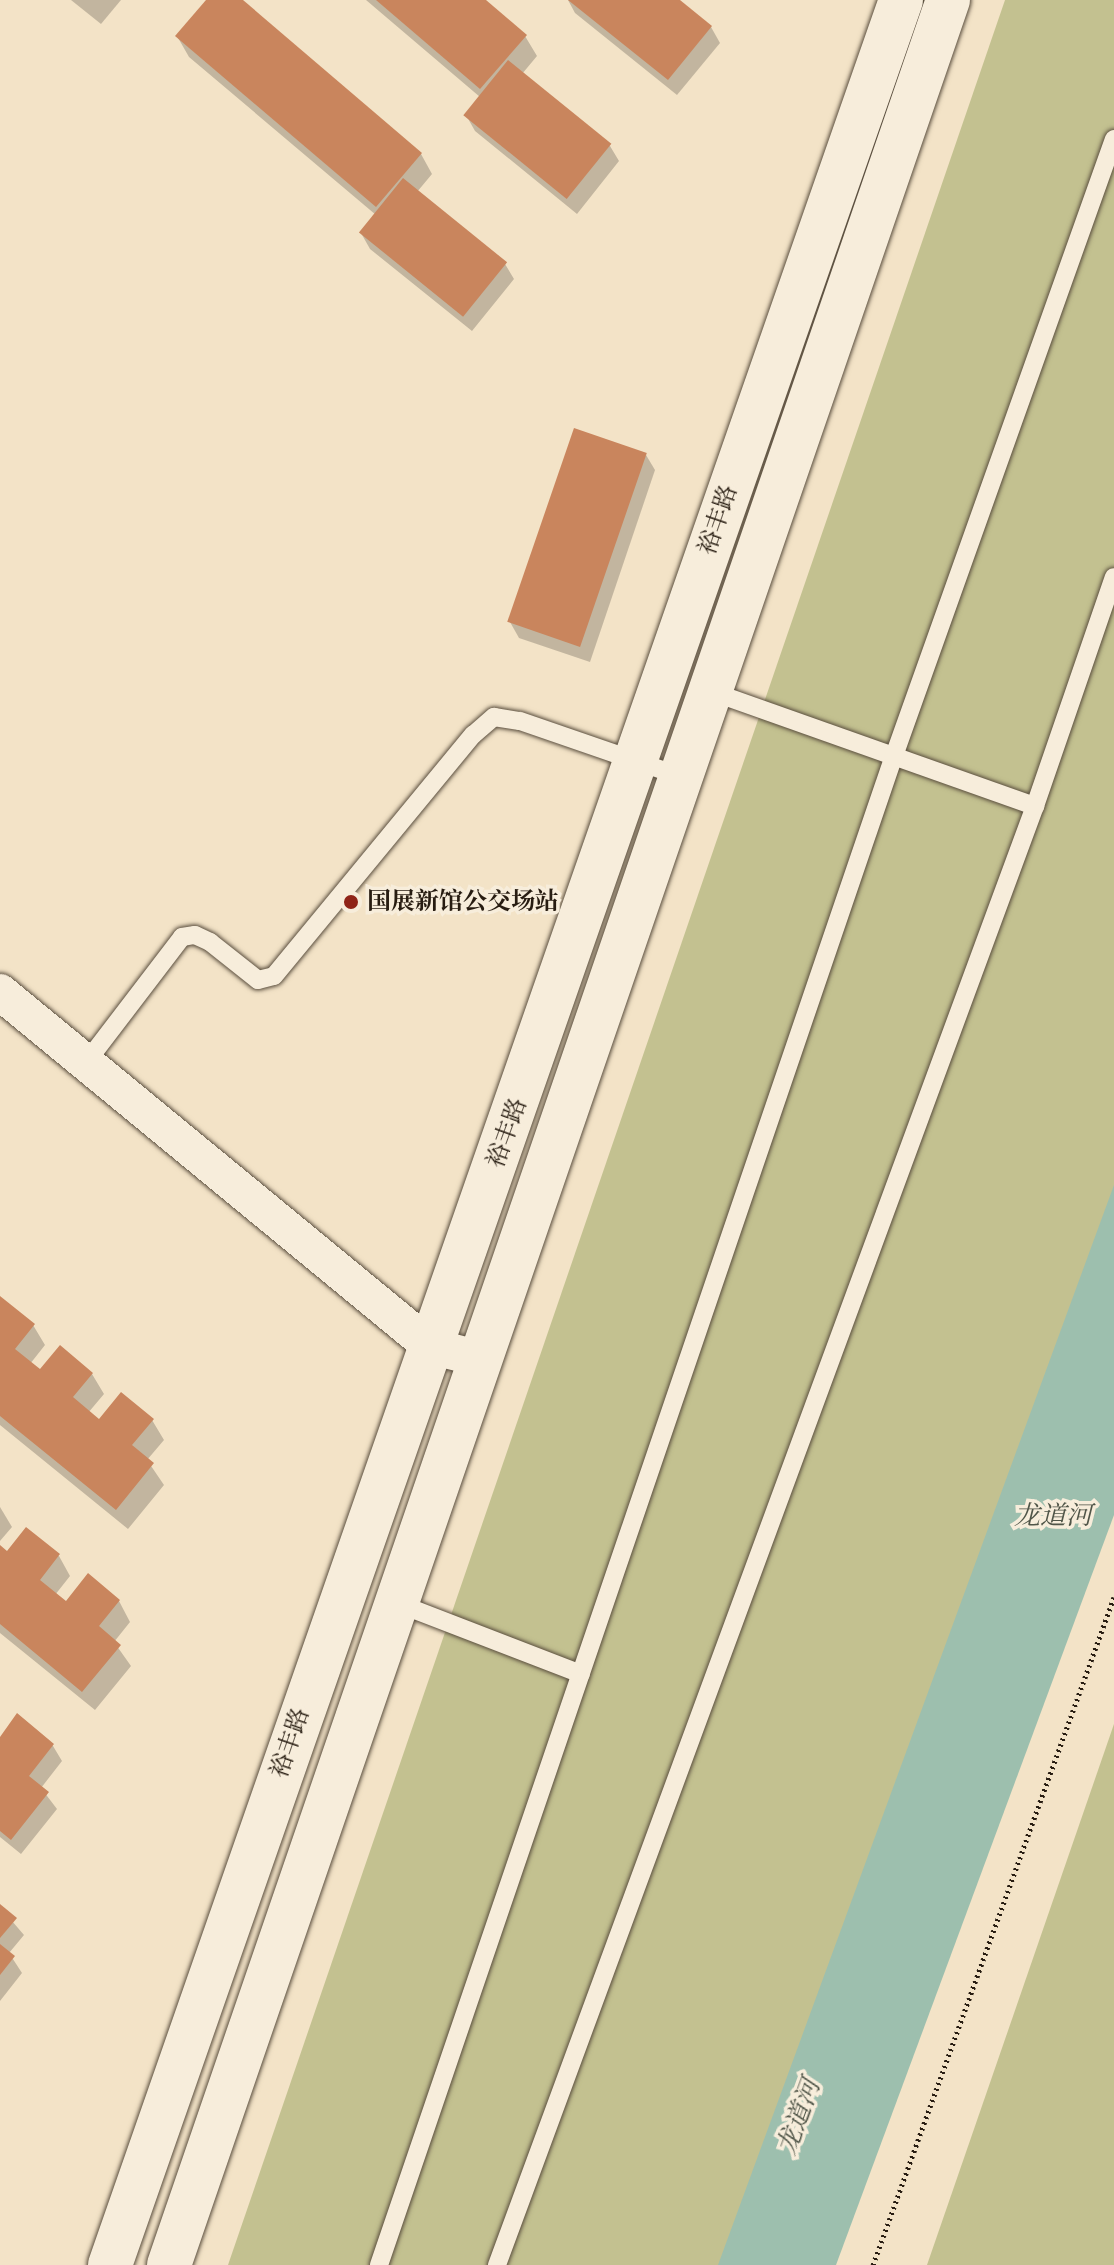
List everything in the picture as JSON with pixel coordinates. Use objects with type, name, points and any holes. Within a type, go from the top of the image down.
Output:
[{"type":"street","name":"裕丰路","points":[[169,2265],[477,1358],[948,0]]},
{"type":"street","name":"裕丰路","points":[[110,2265],[637,760],[893,4]]},
{"type":"street","points":[[0,992],[430,1346],[477,1358]]},
{"type":"lane","points":[[379,2265],[894,756],[1114,139]]},
{"type":"lane","points":[[497,2265],[1035,806],[1114,577]]},
{"type":"lane","points":[[710,691],[1035,806]]},
{"type":"lane","points":[[85,1064],[182,937],[195,935],[210,942],[258,980],[274,976],[473,735],[494,717],[680,776]]},
{"type":"lane","points":[[396,1602],[581,1674]]},
{"type":"path","points":[[873,2265],[1114,1597]]},
{"type":"shaded area","points":[[1005,0],[1114,0],[1114,1190],[721,2265],[228,2265]]},
{"type":"shaded area","points":[[1114,1724],[1114,2265],[927,2265]]},
{"type":"water","name":"龙道河","points":[[1114,1185],[1114,1515],[836,2265],[718,2265]]},
{"type":"building","points":[[206,0],[243,0],[422,153],[376,207],[175,36]]},
{"type":"building","points":[[376,0],[486,0],[527,35],[480,89]]},
{"type":"building","points":[[568,0],[680,0],[712,26],[668,80]]},
{"type":"building","points":[[508,60],[611,144],[567,199],[463,115]]},
{"type":"building","points":[[403,178],[507,262],[463,317],[359,232]]},
{"type":"building","points":[[574,428],[647,453],[580,647],[507,622]]},
{"type":"building","points":[[0,1296],[35,1324],[15,1349],[40,1369],[60,1345],[93,1373],[73,1397],[99,1419],[121,1392],[154,1419],[132,1445],[154,1463],[116,1510],[0,1416]]},
{"type":"building","points":[[26,1527],[60,1554],[40,1580],[66,1601],[88,1573],[120,1600],[99,1626],[121,1645],[82,1692],[0,1624],[0,1545],[7,1551]]},
{"type":"building","points":[[17,1713],[54,1744],[29,1776],[49,1792],[11,1840],[0,1831],[0,1737]]},
{"type":"building","points":[[0,1904],[17,1918],[0,1938]]},
{"type":"building","points":[[0,1944],[15,1956],[0,1975]]},
{"type":"place","name":"国展新馆公交场站","points":[[351,902]]}]
